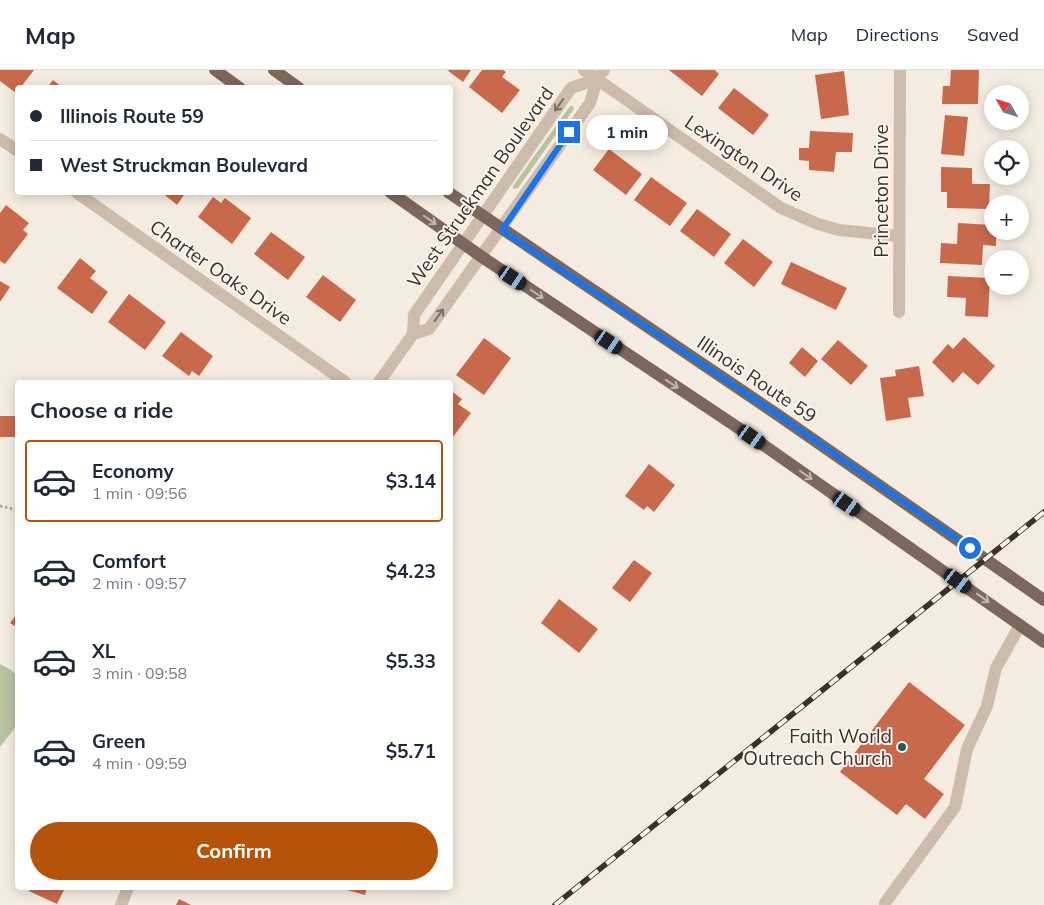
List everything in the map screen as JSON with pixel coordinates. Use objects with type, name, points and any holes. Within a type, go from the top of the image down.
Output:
[{"type":"main road","points":[[215,70],[236,85]]},
{"type":"main road","points":[[274,70],[295,85]]},
{"type":"main road","points":[[394,195],[462,244],[752,437],[1044,642]]},
{"type":"main road","name":"Illinois Route 59","points":[[452,195],[778,415],[1044,600]]},
{"type":"street","name":"Lexington Drive","points":[[584,70],[601,75],[781,208],[818,224],[839,230],[899,236]]},
{"type":"street","name":"Princeton Drive","points":[[899,312],[900,70]]},
{"type":"street","name":"West Struckman Boulevard","points":[[380,380],[413,334],[414,315],[571,88],[601,75]]},
{"type":"street","name":"West Struckman Boulevard","points":[[413,334],[429,329],[502,230],[590,103],[601,75]]},
{"type":"street","points":[[0,139],[15,149]]},
{"type":"street","name":"Charter Oaks Drive","points":[[80,195],[342,380]]},
{"type":"street","points":[[885,902],[955,807],[967,749],[987,706],[996,668],[1020,625]]},
{"type":"street","points":[[121,905],[127,890]]},
{"type":"path","points":[[0,506],[15,509]]},
{"type":"green space","points":[[570,106],[573,106],[574,109],[518,188],[513,189],[513,186]]},
{"type":"green space","points":[[0,664],[15,674],[15,728],[0,747]]},
{"type":"building","points":[[0,70],[34,70],[22,85],[15,85],[15,92],[0,81]]},
{"type":"building","points":[[447,70],[471,70],[463,82]]},
{"type":"building","points":[[482,70],[503,70],[506,72],[502,77],[520,90],[502,113],[469,87]]},
{"type":"building","points":[[669,70],[715,70],[719,74],[702,96]]},
{"type":"building","points":[[951,70],[979,70],[978,104],[942,104],[943,86],[950,86]]},
{"type":"building","points":[[844,71],[849,115],[821,119],[815,75]]},
{"type":"building","points":[[53,80],[59,85],[49,85]]},
{"type":"building","points":[[734,88],[769,115],[753,135],[718,108]]},
{"type":"building","points":[[945,115],[968,117],[964,156],[941,154]]},
{"type":"building","points":[[810,131],[853,133],[852,152],[836,152],[834,172],[809,170],[809,161],[799,160],[799,148],[809,148]]},
{"type":"building","points":[[609,149],[642,174],[626,195],[593,170]]},
{"type":"building","points":[[941,167],[972,168],[972,184],[990,185],[990,195],[984,195],[984,209],[947,208],[947,192],[941,192]]},
{"type":"building","points":[[651,177],[687,203],[670,226],[634,200]]},
{"type":"building","points":[[165,195],[184,195],[177,205]]},
{"type":"building","points":[[213,197],[221,203],[225,198],[251,218],[232,244],[198,217]]},
{"type":"building","points":[[6,205],[29,223],[23,230],[28,234],[5,264],[0,261],[0,213]]},
{"type":"building","points":[[697,209],[731,234],[714,257],[680,231]]},
{"type":"building","points":[[958,223],[984,225],[984,240],[996,240],[996,246],[983,245],[982,265],[940,263],[941,243],[957,244]]},
{"type":"building","points":[[271,232],[305,257],[288,280],[254,254]]},
{"type":"building","points":[[743,239],[773,262],[754,287],[724,263]]},
{"type":"building","points":[[80,258],[96,271],[90,278],[108,292],[92,314],[57,288]]},
{"type":"building","points":[[791,262],[847,288],[836,310],[781,284]]},
{"type":"building","points":[[323,275],[356,300],[340,322],[306,297]]},
{"type":"building","points":[[948,276],[984,278],[984,295],[989,295],[988,317],[965,316],[966,298],[947,297]]},
{"type":"building","points":[[0,281],[10,287],[0,302]]},
{"type":"building","points":[[129,294],[166,322],[145,350],[108,322]]},
{"type":"building","points":[[181,332],[213,356],[199,376],[192,371],[189,376],[162,356]]},
{"type":"building","points":[[964,337],[995,366],[978,385],[963,372],[953,383],[932,362],[948,344],[953,349]]},
{"type":"building","points":[[484,338],[511,358],[484,395],[456,375]]},
{"type":"building","points":[[838,340],[868,366],[851,385],[821,359]]},
{"type":"building","points":[[802,347],[818,361],[805,377],[789,363]]},
{"type":"building","points":[[919,366],[924,396],[908,398],[911,417],[886,421],[880,378],[896,376],[895,370]]},
{"type":"building","points":[[453,392],[462,399],[458,404],[471,413],[453,437]]},
{"type":"building","points":[[0,416],[15,416],[15,437],[0,437]]},
{"type":"building","points":[[649,464],[675,485],[654,512],[647,506],[644,510],[625,496]]},
{"type":"building","points":[[634,560],[652,573],[630,602],[612,588]]},
{"type":"building","points":[[559,599],[598,629],[579,653],[541,623]]},
{"type":"building","points":[[15,616],[15,626],[10,623]]},
{"type":"building","name":"Faith World Outreach Church","points":[[909,682],[965,725],[924,779],[944,794],[925,819],[906,804],[897,815],[840,772]]},
{"type":"building","points":[[29,890],[64,890],[57,904]]},
{"type":"building","points":[[347,890],[366,890],[365,895]]},
{"type":"building","points":[[179,899],[191,905],[176,905]]},
{"type":"railway","points":[[555,905],[1044,512]]},
{"type":"place","name":"Faith World Outreach Church","points":[[902,747]]},
{"type":"route","points":[[569,132],[502,230],[778,415],[970,548]]}]
